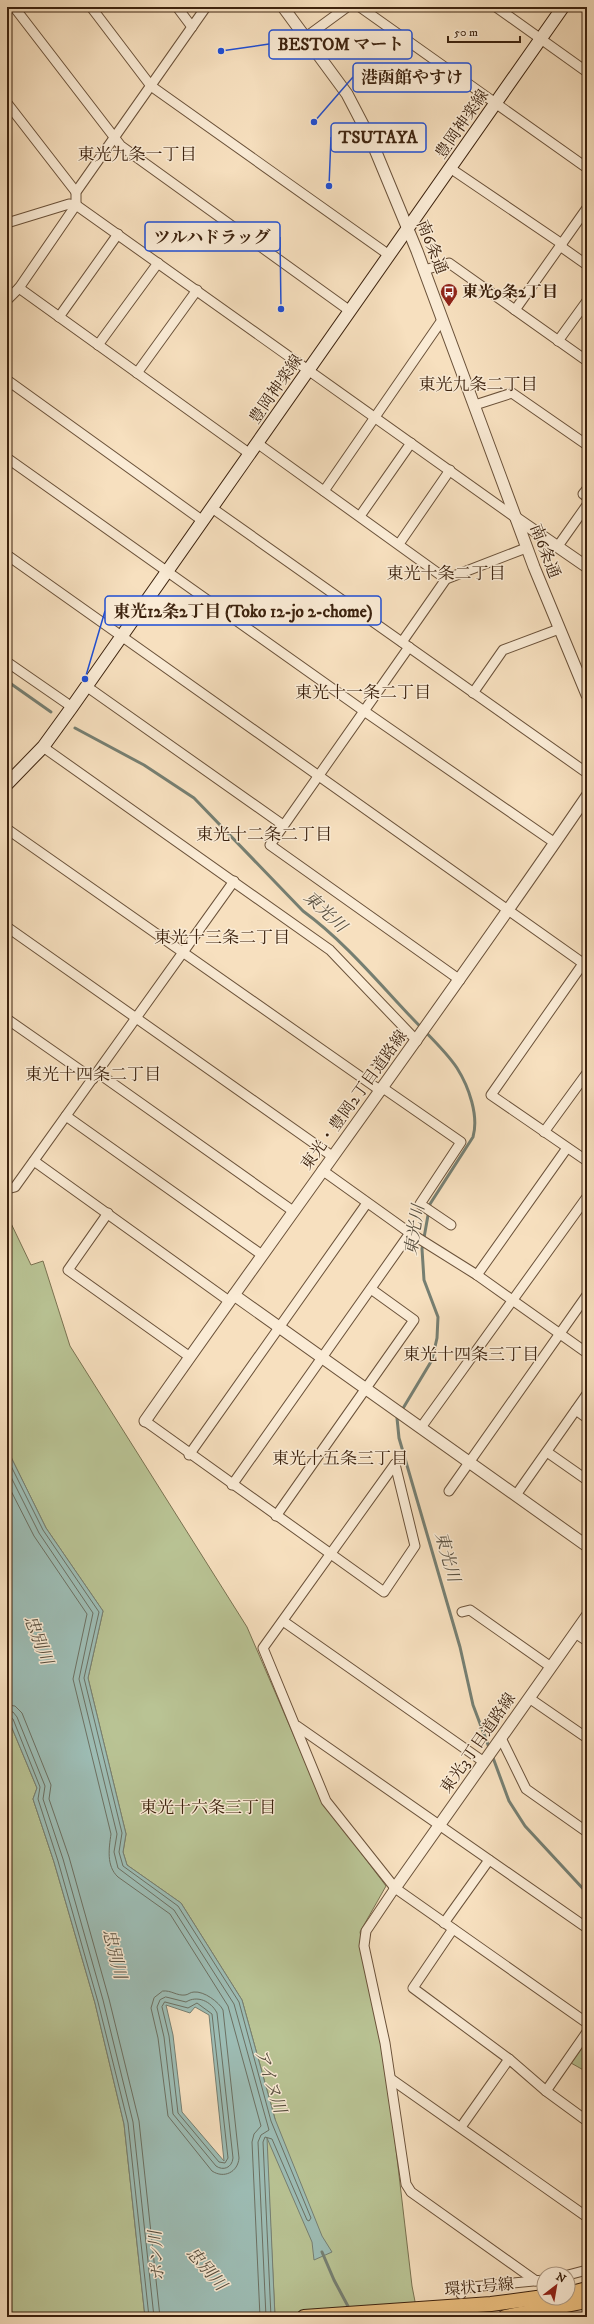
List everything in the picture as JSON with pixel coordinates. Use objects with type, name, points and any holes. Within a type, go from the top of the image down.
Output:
[{"type":"main road","name":"豊岡神楽線","points":[[7,784],[43,747],[72,707],[563,7]]},
{"type":"main road","points":[[576,2292],[587,2289]]},
{"type":"main road","name":"環状1号線","points":[[304,2317],[418,2310],[491,2304],[536,2298]]},
{"type":"main road","name":"環状1号線","points":[[505,2317],[587,2301]]},
{"type":"street","points":[[14,7],[121,146],[350,311]]},
{"type":"street","points":[[91,7],[151,86],[389,255]]},
{"type":"street","points":[[177,7],[192,27]]},
{"type":"street","points":[[7,300],[19,288],[76,205],[76,192],[206,7]]},
{"type":"street","name":"南6条通","points":[[283,7],[335,76],[359,115],[424,270],[475,405],[526,548],[587,695]]},
{"type":"street","points":[[306,37],[347,7]]},
{"type":"street","points":[[360,7],[587,168]]},
{"type":"street","points":[[496,7],[587,72]]},
{"type":"street","points":[[7,103],[76,192]]},
{"type":"street","points":[[450,168],[561,245],[587,265]]},
{"type":"street","points":[[7,223],[69,204],[76,205],[587,567]]},
{"type":"street","points":[[515,310],[587,208]]},
{"type":"street","points":[[59,317],[118,234]]},
{"type":"street","points":[[98,345],[158,263]]},
{"type":"street","points":[[424,270],[449,263],[587,361]]},
{"type":"street","points":[[19,288],[250,454]]},
{"type":"street","points":[[136,373],[197,290]]},
{"type":"street","points":[[558,341],[587,301]]},
{"type":"street","points":[[324,491],[442,320]]},
{"type":"street","points":[[7,380],[203,521]]},
{"type":"street","points":[[475,405],[512,393],[587,445]]},
{"type":"street","points":[[257,443],[446,579]]},
{"type":"street","points":[[360,516],[411,443]]},
{"type":"street","points":[[7,458],[364,711],[555,843]]},
{"type":"street","points":[[399,544],[450,470]]},
{"type":"street","points":[[587,489],[583,494],[587,497]]},
{"type":"street","points":[[558,546],[587,505]]},
{"type":"street","points":[[212,508],[587,773]]},
{"type":"street","points":[[460,980],[270,845],[364,711],[446,579],[526,548]]},
{"type":"street","points":[[7,555],[509,911],[586,963],[491,1095],[587,1162]]},
{"type":"street","points":[[473,693],[503,650],[559,629]]},
{"type":"street","points":[[7,662],[72,707]]},
{"type":"street","points":[[86,686],[283,825]]},
{"type":"street","points":[[43,747],[330,950],[422,1034]]},
{"type":"street","name":"東光・豊岡2丁目道路線","points":[[145,1421],[322,1170],[382,1090],[509,911],[587,796]]},
{"type":"street","points":[[7,829],[183,953],[382,1090],[461,1142],[420,1204],[452,1225]]},
{"type":"street","points":[[7,1189],[15,1187],[96,1076],[234,881]]},
{"type":"street","points":[[7,927],[332,1156]]},
{"type":"street","points":[[7,1019],[96,1076],[293,1211]]},
{"type":"street","points":[[544,1132],[587,1073]]},
{"type":"street","points":[[66,1116],[262,1255]]},
{"type":"street","points":[[478,1276],[567,1148]]},
{"type":"street","points":[[34,1161],[232,1298],[279,1327],[394,1406],[469,1462],[587,1546]]},
{"type":"street","points":[[322,1170],[414,1236],[478,1276],[587,1353]]},
{"type":"street","points":[[418,1424],[513,1300],[587,1197]]},
{"type":"street","points":[[189,1455],[367,1203]]},
{"type":"street","points":[[108,1213],[68,1270],[190,1357]]},
{"type":"street","points":[[232,1485],[371,1289],[414,1236]]},
{"type":"street","points":[[276,1516],[414,1320],[371,1289]]},
{"type":"street","points":[[449,1491],[587,1295]]},
{"type":"street","points":[[516,1495],[587,1394]]},
{"type":"street","points":[[576,1410],[587,1418]]},
{"type":"street","points":[[145,1421],[189,1455],[329,1554],[384,1592],[415,1546],[395,1464],[329,1554],[263,1648],[297,1726],[326,1801],[395,1888],[587,2023]]},
{"type":"street","points":[[547,1452],[587,1480]]},
{"type":"street","points":[[462,1612],[470,1610],[551,1667]]},
{"type":"street","name":"東光3丁目道路線","points":[[395,1888],[587,1616]]},
{"type":"street","points":[[283,1621],[485,1760]]},
{"type":"street","points":[[575,1633],[587,1641]]},
{"type":"street","points":[[529,1698],[587,1738]]},
{"type":"street","points":[[297,1726],[587,1928]]},
{"type":"street","points":[[499,1742],[526,1789],[587,1832]]},
{"type":"street","points":[[444,1923],[488,1860]]},
{"type":"street","points":[[395,1888],[366,1931],[364,1938],[391,2079],[406,2184],[410,2192],[536,2277]]},
{"type":"street","points":[[453,1929],[413,1988],[509,2059],[546,2091],[587,2121]]},
{"type":"street","points":[[546,2091],[587,2032]]},
{"type":"street","points":[[461,2126],[509,2059]]},
{"type":"street","points":[[391,2079],[461,2126],[587,2217]]},
{"type":"street","points":[[576,2273],[587,2270]]},
{"type":"street","points":[[461,2291],[536,2281]]},
{"type":"green space","points":[[7,1215],[31,1265],[43,1261],[70,1346],[247,1627],[322,1801],[386,1886],[360,1932],[388,2081],[412,2286],[418,2317],[275,2317],[266,2137],[275,2119],[242,2000],[181,1903],[127,1865],[123,1852],[126,1834],[88,1678],[103,1611],[46,1528],[7,1449]]},
{"type":"green space","points":[[7,1716],[37,1788],[33,1799],[54,1862],[95,2003],[124,2124],[145,2317],[7,2317],[7,2251],[11,2231],[7,2160]]},
{"type":"green space","points":[[587,2041],[587,2072],[571,2063]]},
{"type":"water","points":[[7,1449],[46,1528],[103,1611],[88,1678],[126,1834],[123,1852],[127,1865],[181,1903],[242,2000],[275,2119],[322,2236],[332,2252],[314,2260],[312,2242],[267,2138],[275,2317],[145,2317],[124,2124],[95,2003],[54,1862],[33,1799],[37,1788],[7,1716]],"holes":[[[166,2005],[190,2013],[195,2007],[209,2015],[224,2161],[182,2112],[173,2035]]]},
{"type":"waterway","name":"東光川","points":[[7,681],[51,712]]},
{"type":"waterway","name":"東光川","points":[[75,728],[144,765],[194,798],[303,911],[332,935],[360,962],[436,1042],[457,1068],[465,1084],[474,1111],[475,1129],[473,1137],[430,1204],[422,1249],[424,1280],[438,1317],[437,1338],[432,1360],[402,1410]]},
{"type":"waterway","name":"東光川","points":[[399,1415],[397,1418],[399,1438],[460,1647],[473,1705],[490,1750]]},
{"type":"waterway","name":"東光川","points":[[492,1755],[509,1801],[525,1826],[587,1893]]},
{"type":"waterway","name":"アイヌ川","points":[[322,2252],[334,2280],[350,2310]]},
{"type":"tunnel","points":[[461,2294],[462,2317]]},
{"type":"place","name":"BESTOM マート","points":[[221,51]]},
{"type":"place","name":"港函館やすけ","points":[[314,122]]},
{"type":"place","name":"TSUTAYA","points":[[329,186]]},
{"type":"place","name":"東光9条2丁目","points":[[449,307]]},
{"type":"place","name":"ツルハドラッグ","points":[[281,309]]},
{"type":"place","name":"東光12条2丁目 (Toko 12-jo 2-chome)","points":[[85,679]]},
{"type":"district","name":"東光九条一丁目","points":[[137,155]]},
{"type":"district","name":"東光九条二丁目","points":[[478,385]]},
{"type":"district","name":"東光十条二丁目","points":[[446,574]]},
{"type":"district","name":"東光十一条二丁目","points":[[363,693]]},
{"type":"district","name":"東光十二条二丁目","points":[[264,835]]},
{"type":"district","name":"東光十三条二丁目","points":[[222,938]]},
{"type":"district","name":"東光十四条二丁目","points":[[93,1075]]},
{"type":"district","name":"東光十四条三丁目","points":[[471,1355]]},
{"type":"district","name":"東光十五条三丁目","points":[[340,1459]]},
{"type":"district","name":"東光十六条三丁目","points":[[208,1808]]},
{"type":"water label","name":"忠別川","points":[[38,1640]]},
{"type":"water label","name":"忠別川","points":[[114,1954]]},
{"type":"water label","name":"ポン川","points":[[157,2256]]},
{"type":"water label","name":"忠別川","points":[[206,2269]]}]
